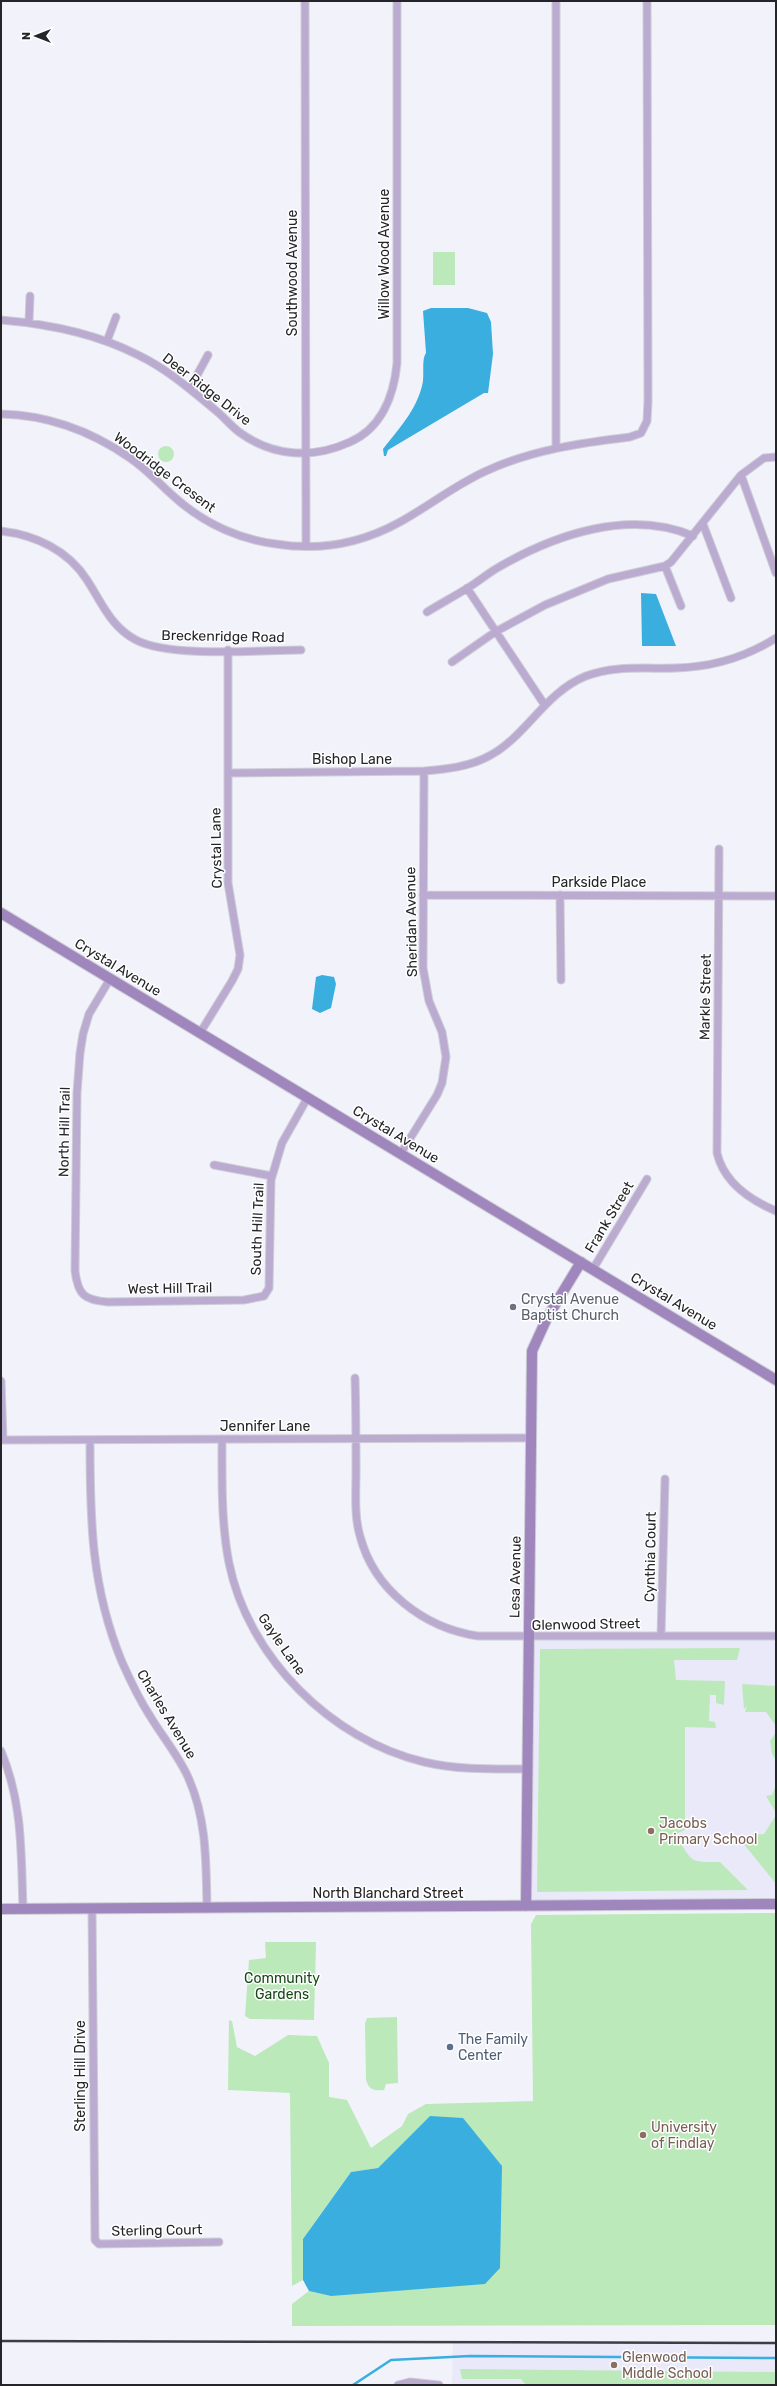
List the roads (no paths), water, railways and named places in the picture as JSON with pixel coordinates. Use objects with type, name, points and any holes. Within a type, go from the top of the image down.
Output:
[{"type":"street","name":"Southwood Avenue","points":[[305,1],[306,546]]},
{"type":"street","name":"Willow Wood Avenue","points":[[305,454],[335,449],[365,433],[386,407],[395,382],[397,363],[397,1]]},
{"type":"street","points":[[556,1],[556,448]]},
{"type":"street","name":"Woodridge Cresent","points":[[1,414],[42,418],[85,432],[131,458],[196,514],[238,535],[277,545],[306,546],[351,543],[364,539],[400,522],[462,483],[486,471],[522,457],[556,448],[637,435],[644,428],[647,421],[648,401],[647,1]]},
{"type":"street","points":[[29,322],[30,296]]},
{"type":"street","points":[[107,341],[116,317]]},
{"type":"street","name":"Deer Ridge Drive","points":[[1,320],[29,322],[81,332],[107,341],[161,367],[190,388],[238,431],[255,442],[286,452],[305,454]]},
{"type":"street","points":[[190,388],[208,355]]},
{"type":"street","points":[[452,662],[495,632],[545,605],[608,579],[665,566],[677,556],[741,475],[764,458],[776,457]]},
{"type":"street","points":[[741,475],[776,573]]},
{"type":"street","points":[[427,612],[498,567],[523,554],[593,528],[629,524],[656,525],[676,529],[693,536]]},
{"type":"street","points":[[703,524],[731,598]]},
{"type":"street","name":"Breckenridge Road","points":[[1,532],[33,537],[70,559],[87,580],[111,620],[125,634],[136,641],[161,649],[301,650]]},
{"type":"street","points":[[665,566],[681,606]]},
{"type":"street","points":[[467,588],[544,704]]},
{"type":"street","name":"Bishop Lane","points":[[228,774],[424,771],[448,769],[489,756],[508,743],[544,704],[570,683],[598,672],[630,668],[676,668],[709,664],[744,654],[776,638]]},
{"type":"street","name":"Crystal Lane","points":[[200,1033],[232,981],[238,969],[240,955],[228,883],[228,650]]},
{"type":"street","name":"Sheridan Avenue","points":[[401,1153],[437,1095],[442,1083],[446,1057],[442,1032],[425,988],[422,968],[424,771]]},
{"type":"street","name":"Markle Street","points":[[719,849],[716,1146],[719,1160],[731,1181],[746,1195],[776,1212]]},
{"type":"street","name":"Parkside Place","points":[[422,895],[776,896]]},
{"type":"street","points":[[560,895],[561,980]]},
{"type":"street","name":"Crystal Avenue","points":[[1,914],[308,1097],[776,1380]]},
{"type":"street","name":"North Hill Trail","points":[[80,1291],[75,1271],[74,1238],[80,1053],[83,1034],[89,1014],[110,979]]},
{"type":"street","name":"South Hill Trail","points":[[264,1296],[269,1288],[269,1200],[272,1176],[282,1143],[308,1097]]},
{"type":"street","points":[[214,1166],[272,1176]]},
{"type":"street","name":"Frank Street","points":[[593,1269],[647,1179]]},
{"type":"street","name":"Lesa Avenue","points":[[526,1906],[530,1375],[534,1346],[581,1262]]},
{"type":"street","name":"West Hill Trail","points":[[80,1291],[89,1299],[108,1302],[244,1300],[264,1296]]},
{"type":"street","name":"Glenwood Street","points":[[355,1378],[356,1510],[360,1535],[374,1568],[389,1589],[418,1615],[453,1631],[478,1636],[776,1636]]},
{"type":"street","points":[[1,1382],[2,1440]]},
{"type":"street","name":"Jennifer Lane","points":[[2,1440],[530,1438]]},
{"type":"street","name":"Gayle Lane","points":[[222,1439],[224,1538],[236,1590],[243,1608],[260,1641],[295,1686],[330,1716],[350,1730],[398,1754],[450,1767],[526,1769]]},
{"type":"street","name":"Charles Avenue","points":[[90,1440],[90,1511],[92,1551],[104,1610],[127,1674],[149,1715],[180,1760],[198,1802],[205,1841],[207,1908]]},
{"type":"street","name":"Cynthia Court","points":[[661,1636],[665,1479]]},
{"type":"street","points":[[1,1751],[12,1780],[21,1826],[23,1909]]},
{"type":"street","name":"North Blanchard Street","points":[[1,1909],[776,1904]]},
{"type":"street","name":"Sterling Hill Drive","points":[[92,1908],[94,2197],[96,2243]]},
{"type":"street","name":"Sterling Court","points":[[96,2243],[219,2242]]},
{"type":"street","points":[[398,2385],[410,2382],[439,2385]]},
{"type":"water","points":[[431,308],[468,308],[487,313],[491,322],[493,354],[488,393],[484,393],[388,450],[386,456],[384,456],[383,449],[406,419],[419,395],[423,382],[424,360],[426,353],[423,311]]},
{"type":"water","points":[[641,593],[656,594],[676,646],[642,646]]},
{"type":"water","points":[[322,975],[334,977],[336,984],[331,1008],[320,1013],[312,1009],[316,977]]},
{"type":"water","points":[[430,2116],[463,2118],[502,2166],[500,2268],[485,2284],[331,2296],[309,2291],[303,2280],[303,2239],[351,2172],[378,2168]]},
{"type":"waterway","points":[[353,2385],[391,2360],[470,2356],[776,2358]]},
{"type":"railway","points":[[1,2341],[776,2343]]},
{"type":"place","name":"Crystal Avenue Baptist Church","points":[[513,1307]]},
{"type":"place","name":"Jacobs Primary School","points":[[651,1831]]},
{"type":"place","name":"The Family Center","points":[[450,2047]]},
{"type":"place","name":"University of Findlay","points":[[643,2135]]},
{"type":"place","name":"Glenwood Middle School","points":[[614,2365]]},
{"type":"park label","name":"Community Gardens","points":[[282,1986]]}]
